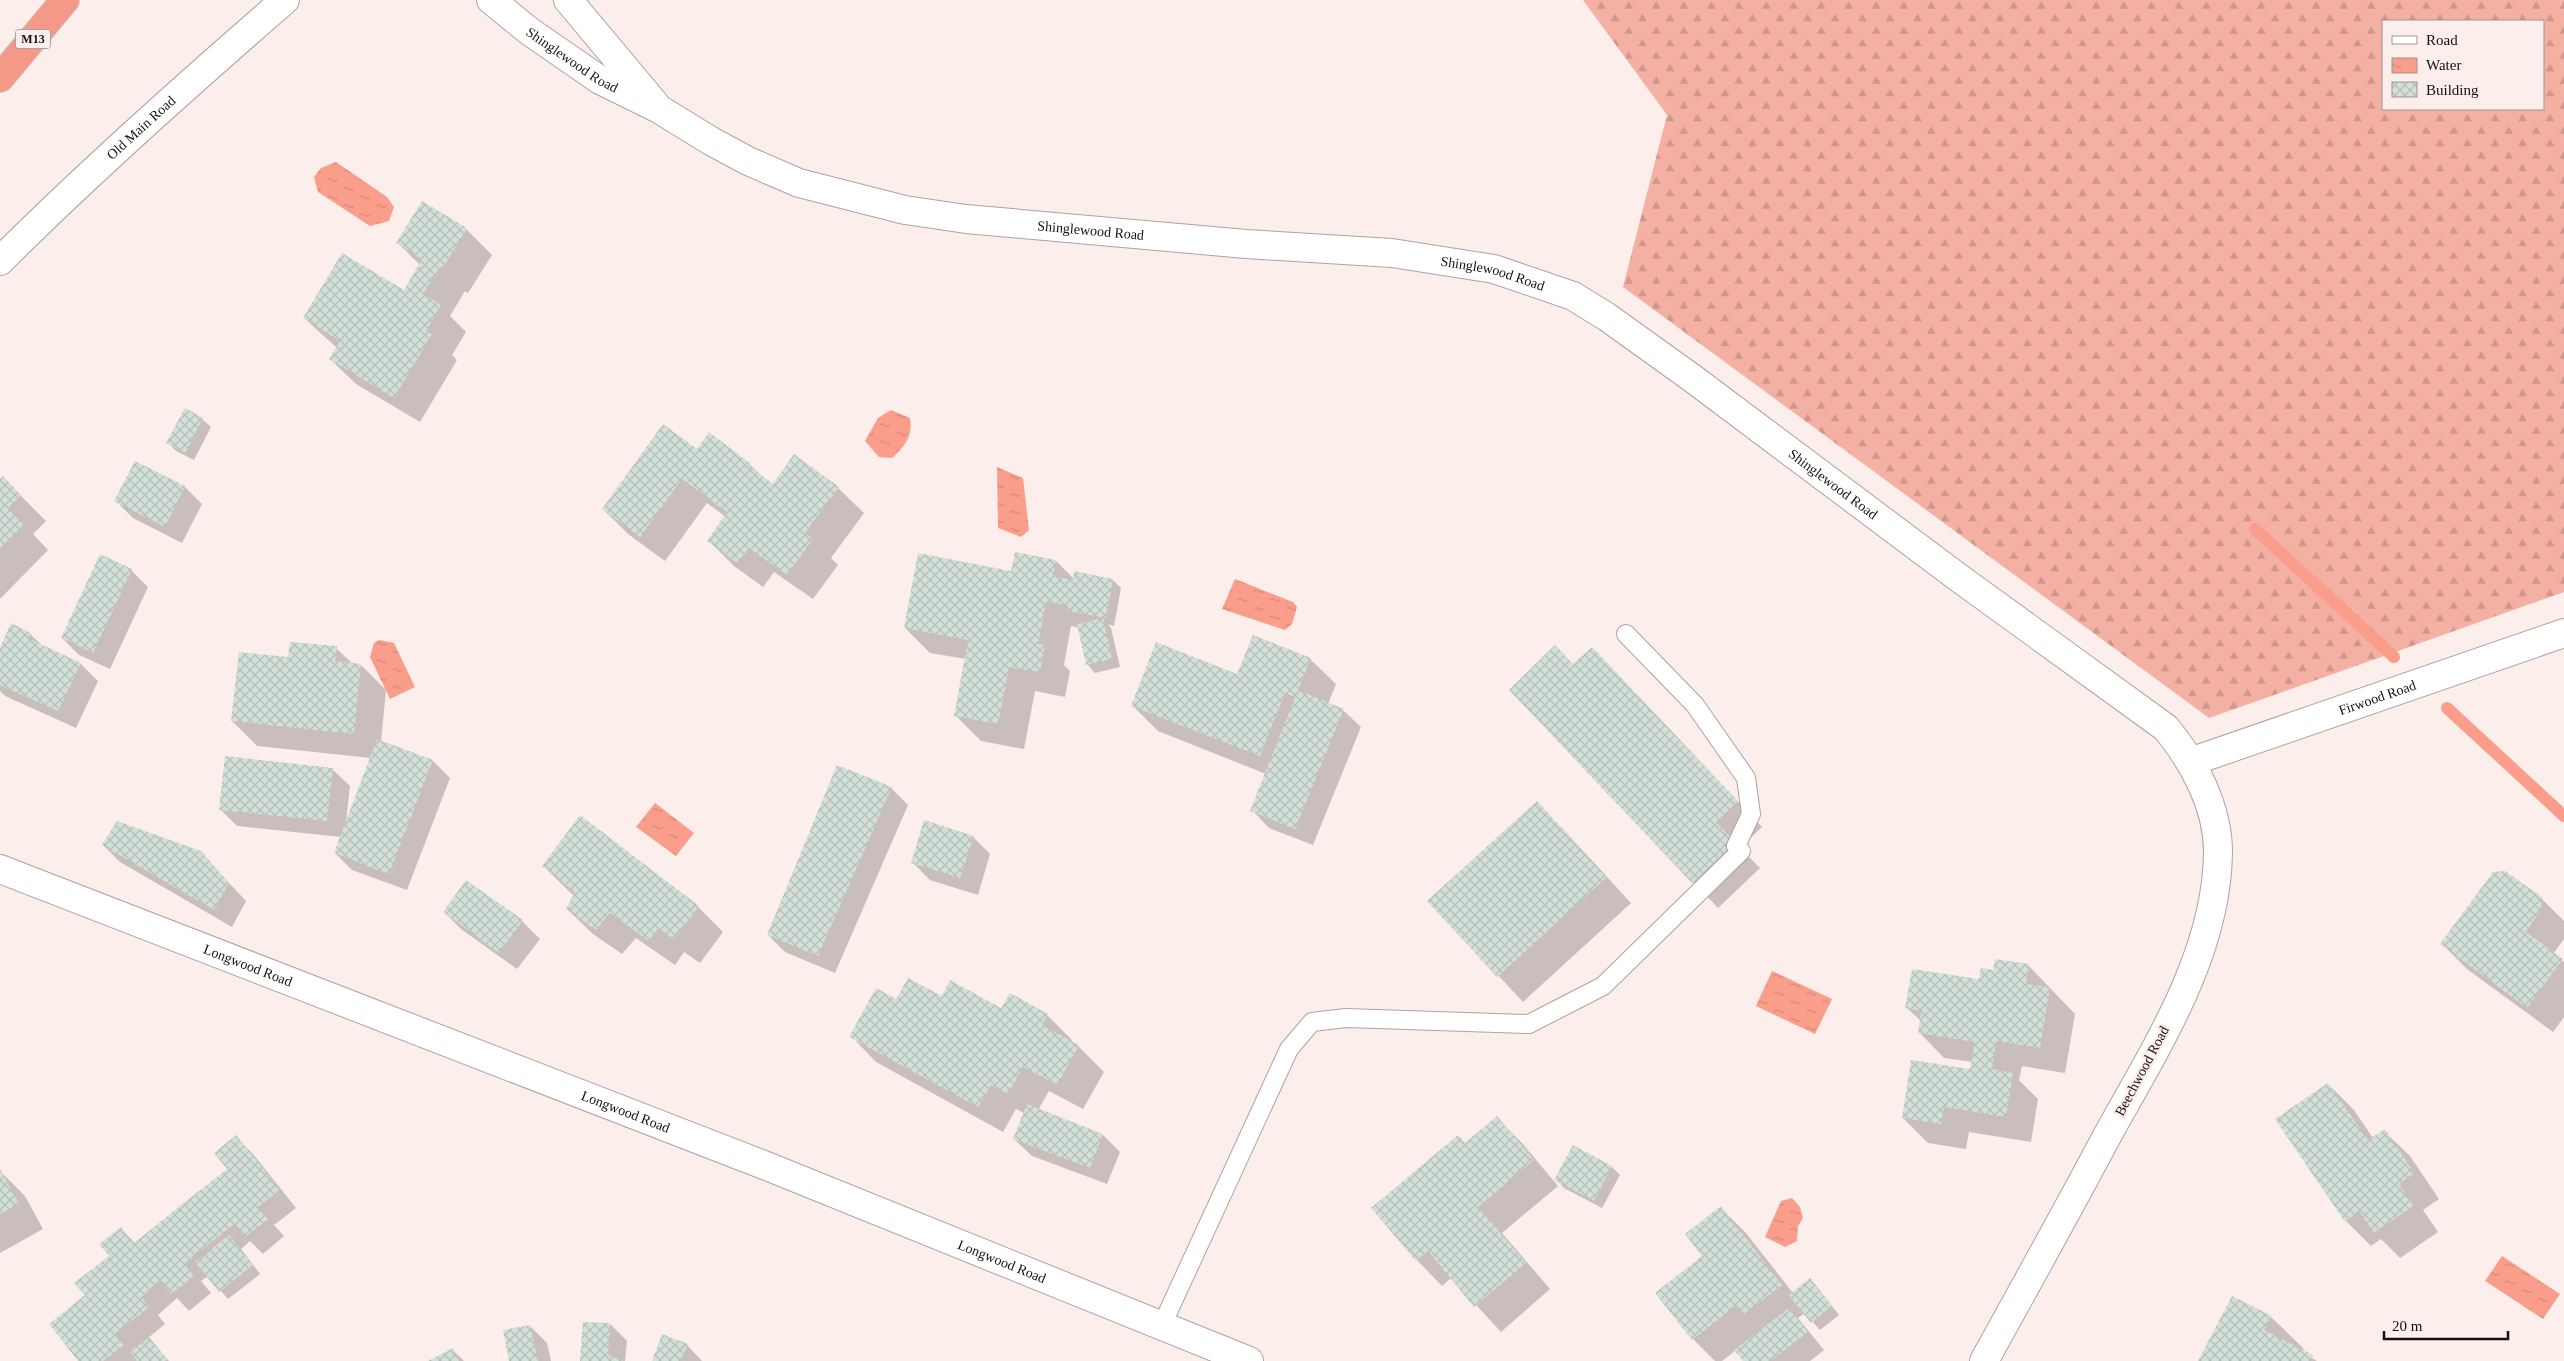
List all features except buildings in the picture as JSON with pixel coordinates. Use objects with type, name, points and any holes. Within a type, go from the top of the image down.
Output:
[{"type":"highway","name":"M13","points":[[0,78],[65,0]]},
{"type":"street","name":"Old Main Road","points":[[0,261],[50,211],[178,92],[285,0]]},
{"type":"street","name":"Shinglewood Road","points":[[491,0],[529,31],[600,80],[660,109],[710,141],[776,174],[808,186],[905,210],[1036,226],[1246,244],[1392,253],[1494,269],[1573,296],[1607,317],[1692,378],[1959,578],[2156,720],[2176,740],[2190,762]]},
{"type":"street","name":"Shinglewood Road","points":[[568,0],[660,109]]},
{"type":"street","name":"Firwood Road","points":[[2190,762],[2564,633]]},
{"type":"street","name":"Beechwood Road","points":[[1984,1361],[2161,1037],[2190,974],[2209,925],[2216,886],[2218,850],[2210,804],[2190,762]]},
{"type":"street","name":"Longwood Road","points":[[0,869],[770,1167],[1249,1361]]},
{"type":"lane","points":[[1162,1325],[1289,1049],[1312,1022],[1346,1018],[1529,1024],[1603,986],[1741,850],[1736,846],[1751,814],[1746,778],[1695,705],[1626,634]]},
{"type":"green space","points":[[1583,0],[2564,0],[2564,592],[2209,718],[1623,287],[1667,115]]},
{"type":"water","points":[[336,162],[387,197],[394,207],[389,221],[370,226],[318,192],[314,177],[321,168]]},
{"type":"water","points":[[891,410],[910,418],[909,435],[904,445],[892,458],[879,457],[865,441],[878,418]]},
{"type":"water","points":[[997,467],[1023,478],[1029,530],[1021,537],[998,528]]},
{"type":"water","points":[[1235,579],[1293,602],[1297,607],[1292,624],[1285,630],[1222,609]]},
{"type":"water","points":[[379,640],[394,643],[415,687],[390,699],[370,657],[374,643]]},
{"type":"water","points":[[655,803],[694,833],[676,856],[636,827]]},
{"type":"water","points":[[1772,971],[1832,999],[1815,1034],[1756,1006]]},
{"type":"water","points":[[1792,1198],[1800,1207],[1803,1218],[1798,1226],[1797,1241],[1785,1247],[1765,1237],[1781,1201]]},
{"type":"water","points":[[2502,1256],[2560,1294],[2543,1319],[2485,1281]]},
{"type":"waterway","points":[[2255,529],[2394,657]]},
{"type":"waterway","points":[[2447,708],[2564,816]]}]
